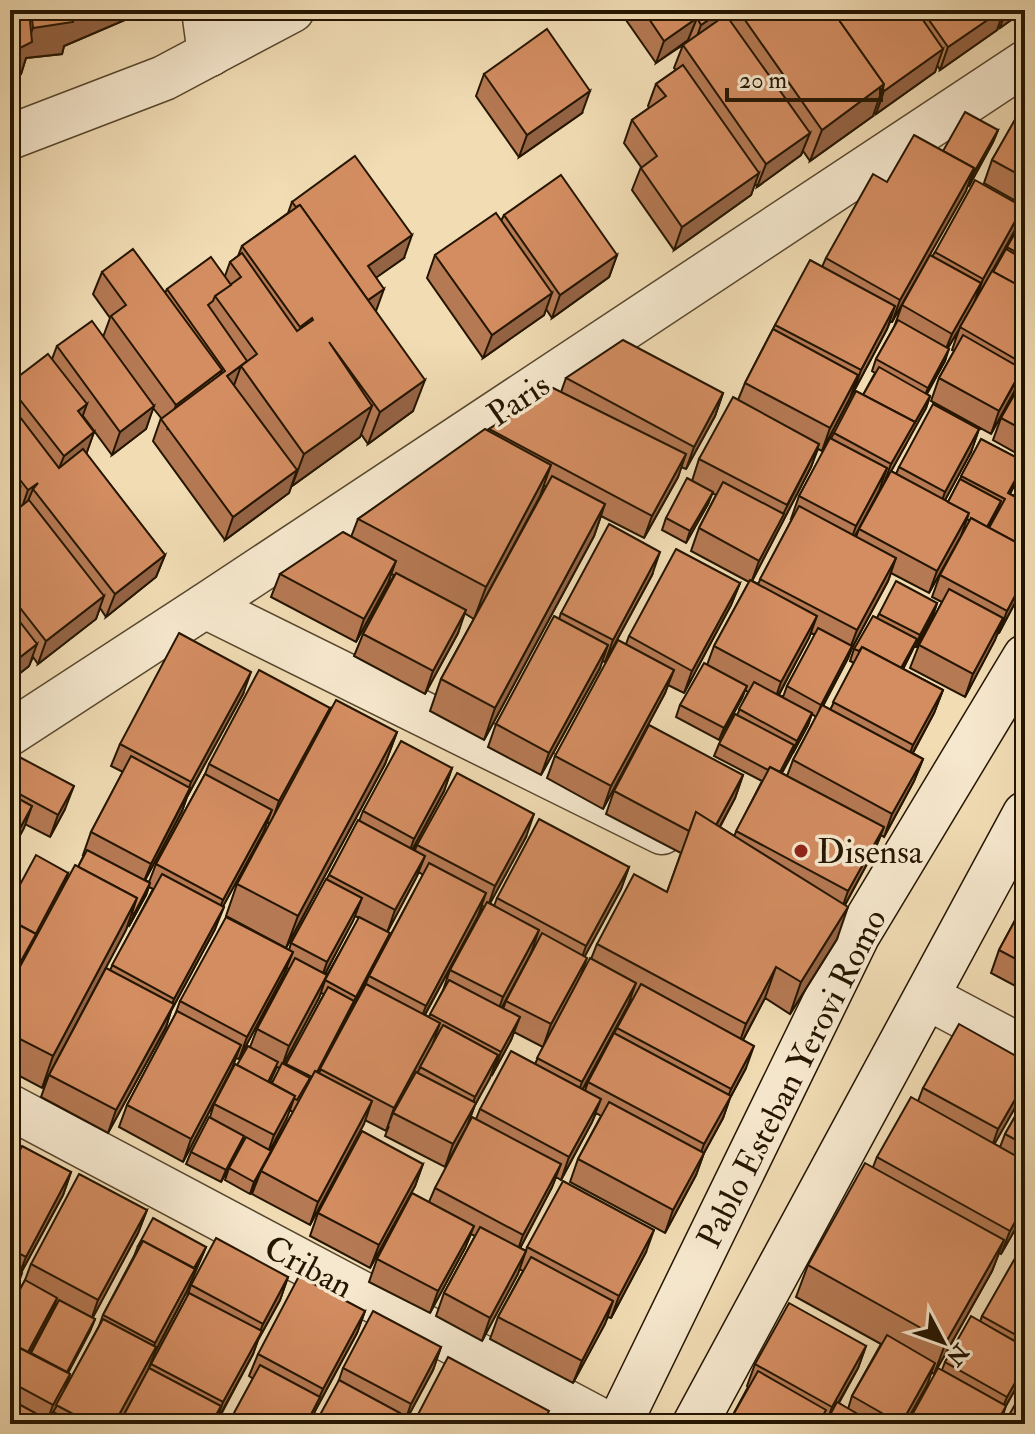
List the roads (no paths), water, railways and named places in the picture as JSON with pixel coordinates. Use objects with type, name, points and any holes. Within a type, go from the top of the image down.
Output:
[{"type":"street","points":[[204,10],[210,54]]},
{"type":"street","points":[[10,137],[164,78],[292,10]]},
{"type":"street","name":"Paris","points":[[10,733],[1025,63]]},
{"type":"street","points":[[205,606],[698,851]]},
{"type":"street","name":"Pablo Esteban Yerovi Romo","points":[[619,1424],[857,936],[1025,657]]},
{"type":"street","points":[[695,1424],[1025,814]]},
{"type":"street","points":[[818,915],[857,936]]},
{"type":"street","points":[[927,997],[1025,1049]]},
{"type":"street","name":"Criban","points":[[10,1107],[607,1424]]},
{"type":"place","name":"Disensa","points":[[801,851]]}]
